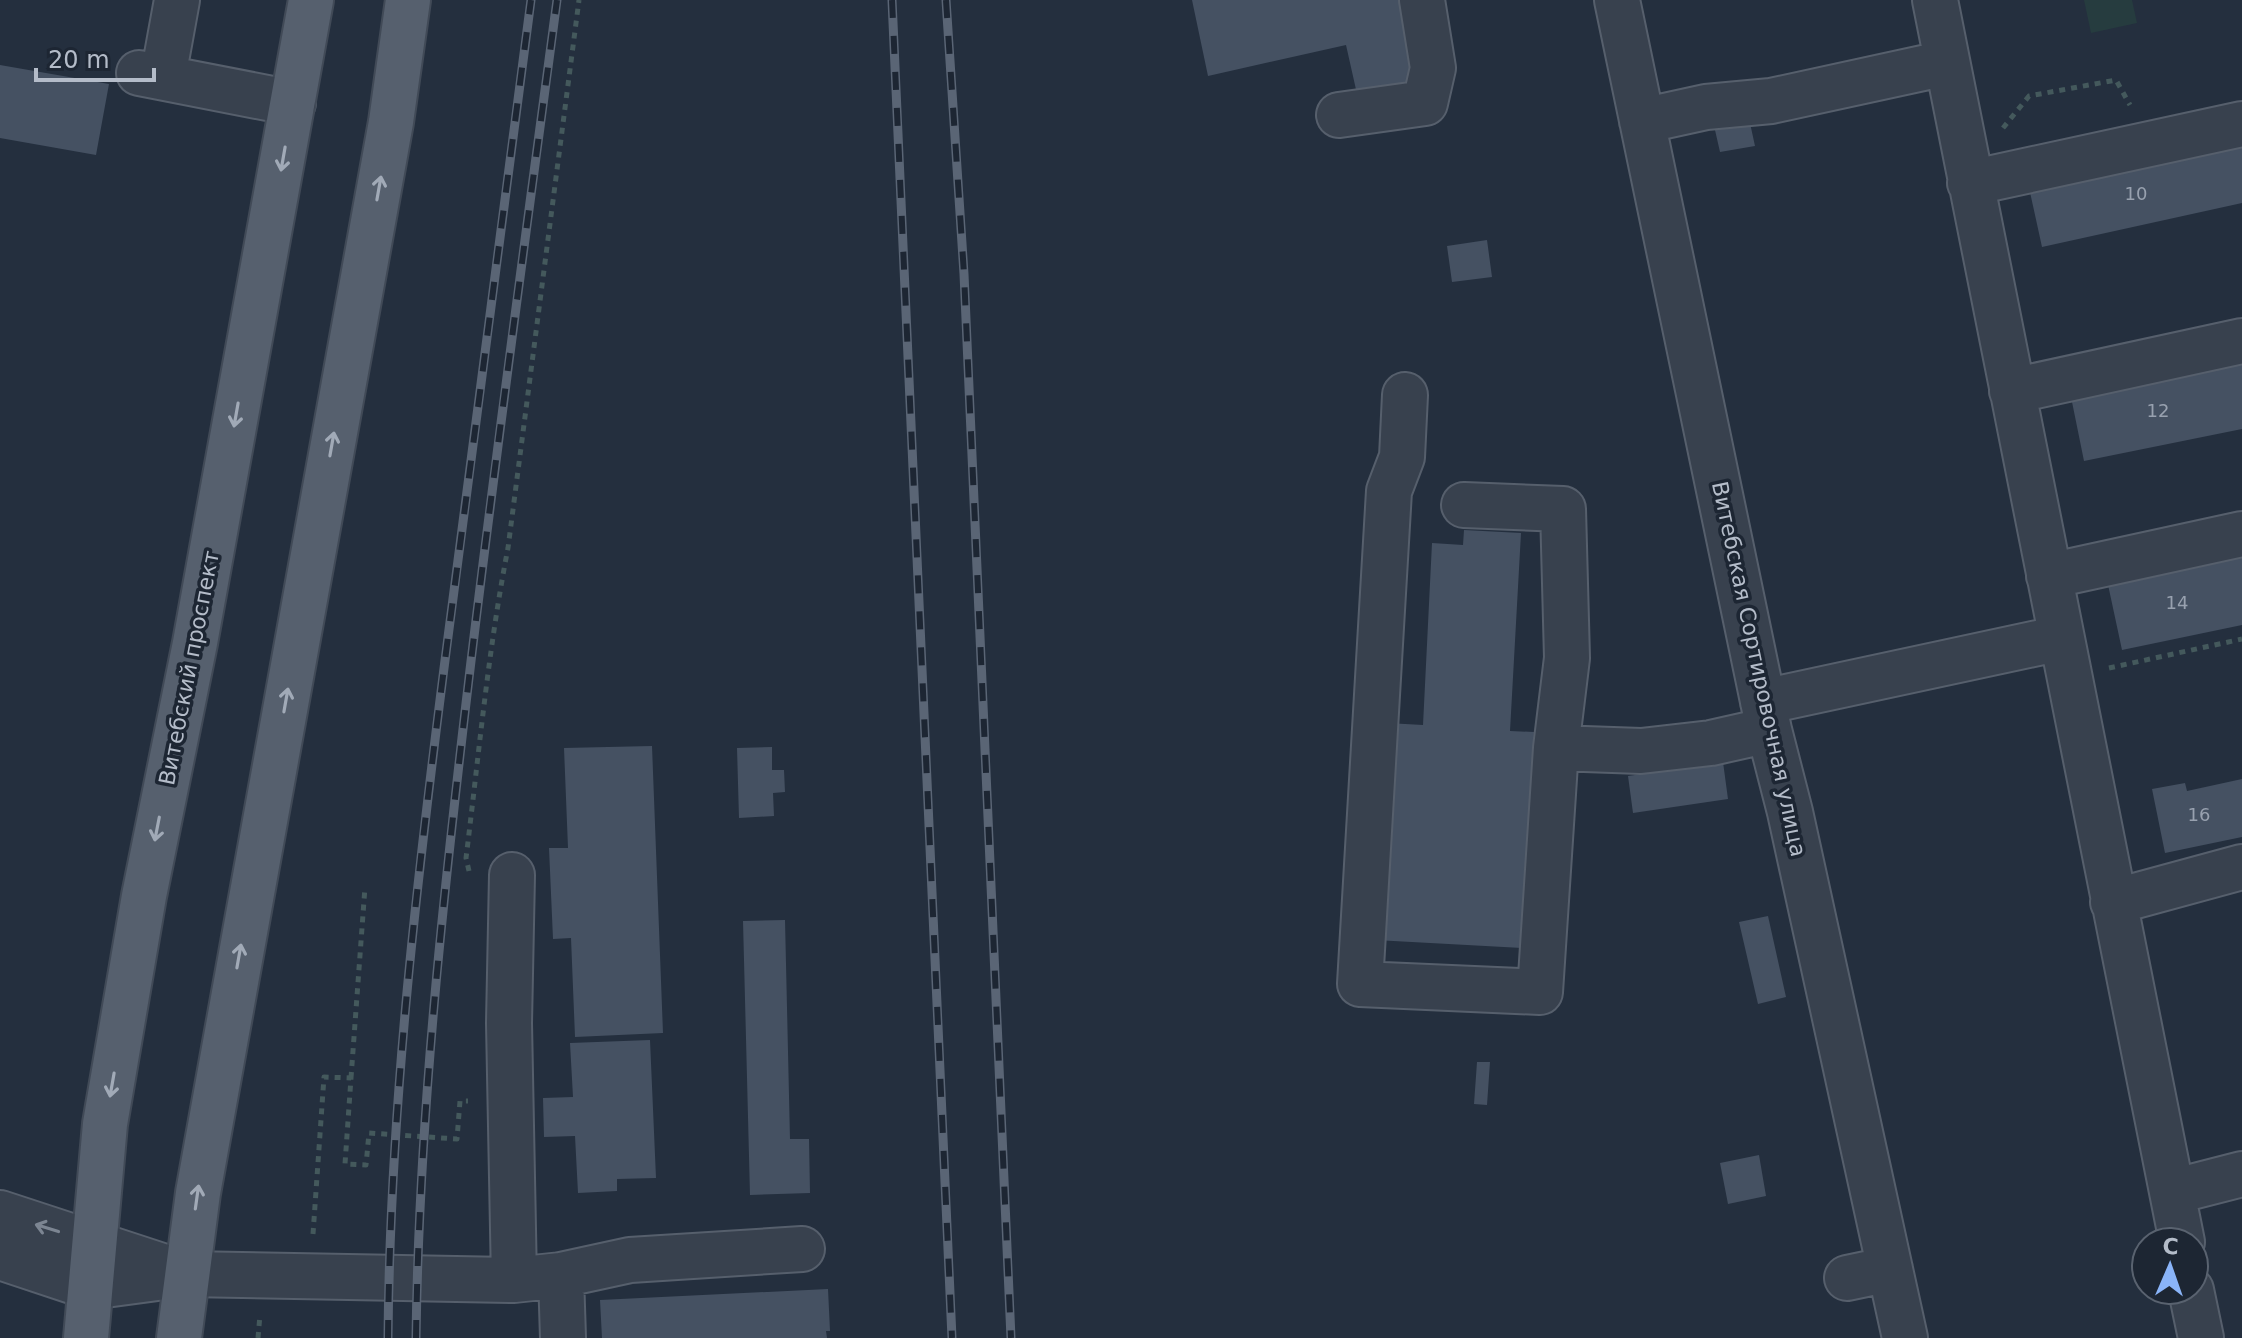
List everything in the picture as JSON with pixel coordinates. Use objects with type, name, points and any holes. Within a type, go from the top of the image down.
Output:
[{"type":"main road","name":"Витебский проспект","points":[[86,1338],[105,1124],[144,896],[195,643],[311,0]]},
{"type":"main road","points":[[179,1338],[198,1193],[391,122],[408,0]]},
{"type":"street","points":[[177,0],[151,75],[293,103]]},
{"type":"street","points":[[1339,115],[1425,103],[1433,68],[1422,0]]},
{"type":"street","name":"Витебская Сортировочная улица","points":[[1617,0],[1766,716],[1790,812],[1905,1338]]},
{"type":"street","points":[[1935,0],[2179,1226]]},
{"type":"street","points":[[1642,121],[1706,107],[1771,101],[1946,63]]},
{"type":"street","points":[[1967,170],[2153,144],[2242,124]]},
{"type":"street","points":[[2012,391],[2242,341]]},
{"type":"street","points":[[1405,395],[1402,457],[1389,491],[1360,984],[1540,992],[1556,748],[1567,658],[1563,509],[1464,505]]},
{"type":"street","points":[[2049,576],[2242,534]]},
{"type":"street","points":[[1556,748],[1641,751],[1711,743],[1766,716],[2065,658]]},
{"type":"street","points":[[2113,902],[2242,867]]},
{"type":"street","points":[[492,880],[509,1038],[514,1280]]},
{"type":"street","points":[[2172,1192],[2242,1174]]},
{"type":"street","points":[[0,1213],[187,1274]]},
{"type":"street","points":[[0,1257],[90,1287],[187,1274],[514,1280],[561,1275],[630,1260],[802,1249]]},
{"type":"street","points":[[1847,1278],[1890,1269]]},
{"type":"street","points":[[561,1275],[563,1338]]},
{"type":"street","points":[[2194,1306],[2201,1338]]},
{"type":"path","points":[[492,880],[466,858],[497,604],[508,548],[579,0]]},
{"type":"path","points":[[1967,170],[2029,96],[2116,80],[2153,144]]},
{"type":"path","points":[[2065,658],[2242,639]]},
{"type":"path","points":[[365,887],[345,1164],[366,1165],[369,1133],[457,1139],[460,1101],[477,1102]]},
{"type":"path","points":[[313,1234],[324,1077],[351,1078]]},
{"type":"green space","points":[[2084,0],[2132,0],[2137,23],[2091,33]]},
{"type":"building","points":[[1192,0],[1400,0],[1418,81],[1357,94],[1346,45],[1208,76]]},
{"type":"building","points":[[0,65],[109,84],[96,155],[0,138]]},
{"type":"building","points":[[1750,123],[1755,146],[1720,152],[1715,130]]},
{"type":"building","points":[[2242,137],[2242,203],[2042,247],[2028,183]]},
{"type":"building","points":[[1487,240],[1492,277],[1452,282],[1447,246]]},
{"type":"building","points":[[2242,356],[2242,429],[2084,461],[2070,392]]},
{"type":"building","points":[[1464,530],[1521,533],[1510,731],[1534,732],[1522,948],[1375,940],[1387,723],[1423,725],[1432,543],[1463,545]]},
{"type":"building","points":[[2242,551],[2242,625],[2122,650],[2107,580]]},
{"type":"building","points":[[652,746],[663,1033],[575,1037],[571,938],[553,939],[549,848],[568,848],[564,748]]},
{"type":"building","points":[[772,747],[772,770],[784,770],[785,792],[773,793],[774,816],[739,818],[737,748]]},
{"type":"building","points":[[1723,762],[1728,799],[1633,813],[1628,776]]},
{"type":"building","points":[[2242,779],[2242,837],[2165,853],[2152,789],[2185,783],[2187,791]]},
{"type":"building","points":[[1768,916],[1786,997],[1758,1004],[1739,922]]},
{"type":"building","points":[[785,920],[790,1139],[809,1139],[810,1193],[750,1195],[743,921]]},
{"type":"building","points":[[650,1040],[656,1178],[617,1179],[617,1191],[578,1193],[575,1136],[544,1137],[543,1098],[573,1097],[570,1043]]},
{"type":"building","points":[[1477,1062],[1490,1062],[1487,1105],[1474,1104]]},
{"type":"building","points":[[1759,1155],[1766,1196],[1728,1204],[1720,1163]]},
{"type":"building","points":[[828,1289],[830,1331],[826,1331],[827,1338],[602,1338],[600,1300]]},
{"type":"railway","points":[[388,1338],[394,1162],[416,899],[531,0]]},
{"type":"railway","points":[[416,1338],[427,1090],[450,842],[490,508],[557,0]]},
{"type":"railway","points":[[892,0],[952,1338]]},
{"type":"railway","points":[[946,0],[964,274],[1011,1338]]}]
